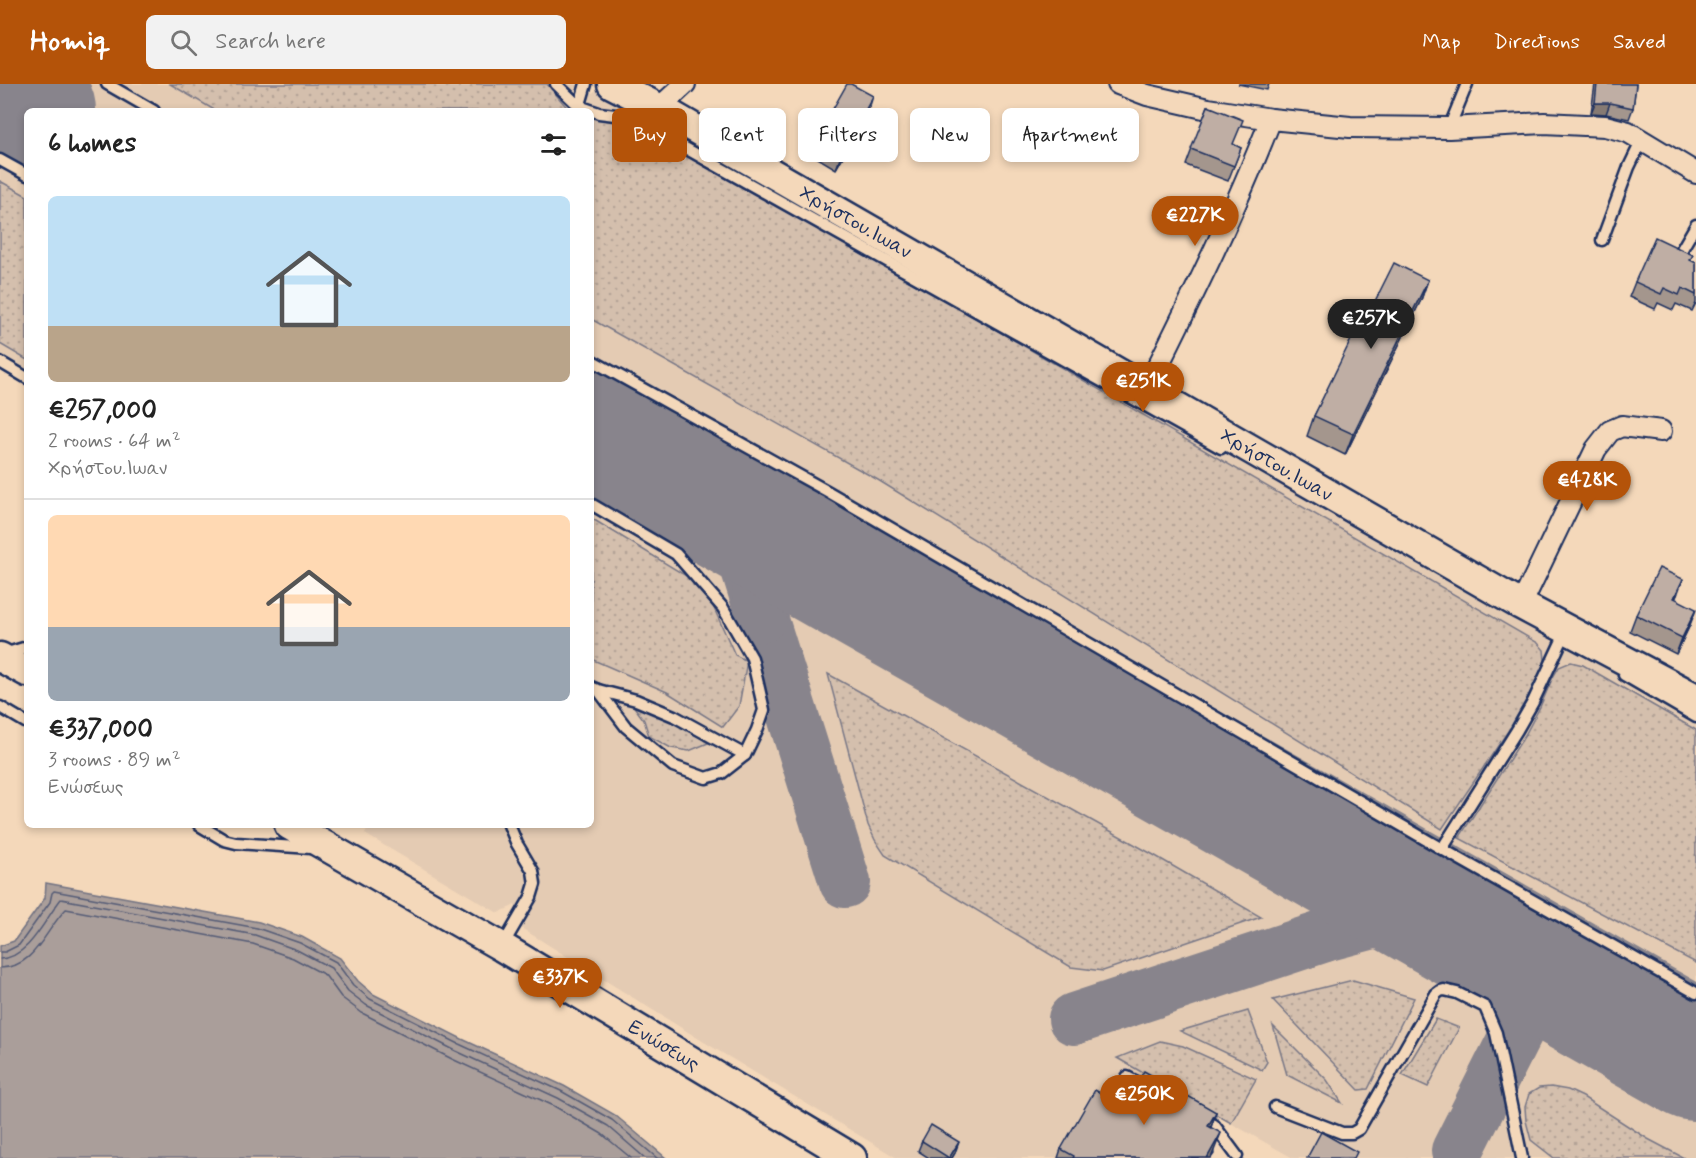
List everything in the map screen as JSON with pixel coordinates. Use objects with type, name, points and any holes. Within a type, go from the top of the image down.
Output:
[{"type":"street","name":"Χρήστου.Ιωαν","points":[[612,84],[659,108]]},
{"type":"street","points":[[659,108],[685,84]]},
{"type":"street","points":[[1118,84],[1154,90],[1208,109],[1271,119],[1350,127],[1449,128],[1544,123],[1605,126],[1628,132],[1696,173]]},
{"type":"street","points":[[1147,388],[1235,205],[1271,119]]},
{"type":"street","name":"Χρήστου.Ιωαν","points":[[687,124],[1521,605],[1696,698]]},
{"type":"street","points":[[1521,605],[1596,449],[1610,431],[1622,426],[1661,431]]},
{"type":"street","points":[[0,656],[24,670]]},
{"type":"street","name":"Ενώσεως","points":[[294,828],[502,946],[852,1158]]},
{"type":"lane","points":[[107,84],[149,108]]},
{"type":"lane","points":[[556,84],[577,108]]},
{"type":"lane","points":[[578,108],[586,84]]},
{"type":"lane","points":[[1449,128],[1467,84]]},
{"type":"lane","points":[[594,112],[623,116],[644,125],[1231,454]]},
{"type":"lane","points":[[1602,240],[1629,167],[1642,140]]},
{"type":"lane","points":[[0,160],[24,173]]},
{"type":"lane","points":[[1682,249],[1696,225]]},
{"type":"lane","points":[[0,362],[24,376]]},
{"type":"lane","points":[[594,362],[827,491],[1442,849],[1696,993]]},
{"type":"lane","points":[[594,506],[676,554],[723,608],[752,658],[764,710],[745,755],[722,773],[706,778],[673,766],[626,727],[594,688]]},
{"type":"lane","points":[[1459,582],[1573,646]]},
{"type":"lane","points":[[1442,849],[1523,721],[1562,640]]},
{"type":"lane","points":[[0,656],[24,649]]},
{"type":"lane","points":[[1614,669],[1696,717]]},
{"type":"lane","points":[[594,688],[636,700],[674,716],[745,755]]},
{"type":"lane","points":[[0,707],[24,721]]},
{"type":"lane","points":[[204,828],[224,840],[236,843],[330,849]]},
{"type":"lane","points":[[502,946],[531,897],[535,884],[533,871],[509,828]]},
{"type":"lane","points":[[1275,1107],[1342,1133],[1352,1133],[1359,1129],[1436,994],[1444,990],[1457,993],[1485,1007],[1496,1033],[1522,1158]]},
{"type":"lane","points":[[1127,1077],[1156,1093]]},
{"type":"lane","points":[[1195,1114],[1214,1125],[1238,1157]]},
{"type":"shaded area","points":[[0,84],[576,84],[592,93],[600,88],[635,108],[612,108],[612,162],[687,162],[687,137],[699,144],[699,162],[731,162],[1696,709],[1696,1158],[1293,1158],[1220,1117],[1201,1147],[1214,1154],[1211,1158],[897,1158],[704,1042],[518,926],[527,912],[515,905],[498,913],[365,834],[368,828],[594,828],[594,108],[24,108],[24,382],[0,369]]},
{"type":"shaded area","points":[[170,84],[547,84],[567,108],[211,108]]},
{"type":"shaded area","points":[[602,117],[612,119],[612,162],[687,162],[687,156],[979,320],[1538,643],[1544,650],[1545,660],[1542,672],[1510,728],[1442,829],[878,480],[594,321],[594,118]]},
{"type":"shaded area","points":[[0,181],[24,194],[24,358],[0,344]]},
{"type":"shaded area","points":[[594,520],[693,580],[708,595],[735,655],[747,661],[739,706],[723,727],[667,692],[594,660]]},
{"type":"shaded area","points":[[1571,662],[1583,665],[1696,730],[1696,963],[1459,838],[1525,735],[1559,667]]},
{"type":"shaded area","points":[[828,674],[1261,917],[1103,971],[1071,967],[885,855],[868,825]]},
{"type":"shaded area","points":[[629,700],[687,729],[708,743],[689,751],[671,748],[649,736],[644,720]]},
{"type":"shaded area","points":[[1353,980],[1414,998],[1368,1089],[1359,1090],[1273,1000]]},
{"type":"shaded area","points":[[1248,1011],[1267,1062],[1262,1070],[1180,1031]]},
{"type":"shaded area","points":[[1436,1019],[1459,1028],[1428,1087],[1402,1075]]},
{"type":"shaded area","points":[[1273,1026],[1327,1080],[1342,1103],[1287,1075]]},
{"type":"shaded area","points":[[1160,1041],[1183,1046],[1256,1079],[1231,1123],[1117,1058]]},
{"type":"shaded area","points":[[1551,1087],[1568,1090],[1583,1097],[1648,1139],[1684,1158],[1554,1158],[1531,1140],[1525,1107],[1529,1094],[1539,1088]]},
{"type":"water","points":[[46,883],[259,922],[302,937],[340,958],[358,981],[373,994],[462,1039],[564,1086],[615,1115],[666,1158],[0,1158],[0,946],[14,941],[45,898]]},
{"type":"building","points":[[847,84],[873,96],[866,108],[833,108]]},
{"type":"building","points":[[1597,84],[1636,84],[1633,108],[1610,103],[1595,103]]},
{"type":"building","points":[[1208,106],[1243,120],[1233,144],[1241,148],[1234,166],[1191,149]]},
{"type":"building","points":[[1655,237],[1693,255],[1690,260],[1696,263],[1696,295],[1682,288],[1679,295],[1664,288],[1661,294],[1635,282]]},
{"type":"building","points":[[1394,263],[1428,280],[1353,434],[1314,416],[1364,313],[1368,315]]},
{"type":"building","points":[[1659,568],[1683,579],[1674,598],[1696,609],[1682,638],[1636,615]]},
{"type":"building","points":[[1144,1071],[1216,1112],[1208,1126],[1221,1133],[1207,1158],[1073,1158],[1074,1156],[1061,1149],[1095,1090],[1124,1106]]},
{"type":"building","points":[[931,1125],[959,1142],[949,1158],[922,1141]]},
{"type":"building","points":[[1321,1132],[1357,1152],[1354,1158],[1307,1158]]},
{"type":"taxiway","points":[[715,499],[728,518],[739,544],[845,882]]},
{"type":"taxiway","points":[[761,617],[759,589],[772,566],[795,555],[810,556],[827,563]]},
{"type":"taxiway","points":[[1325,936],[1346,924],[1356,905],[1358,886],[1350,860]]},
{"type":"taxiway","points":[[1074,1019],[1325,936],[1408,914],[1430,915],[1462,923]]},
{"type":"taxiway","points":[[1457,1151],[1527,1012],[1537,1000],[1547,993],[1574,987]]},
{"type":"runway","points":[[0,93],[26,108]]},
{"type":"runway","points":[[594,431],[1696,1056]]}]
